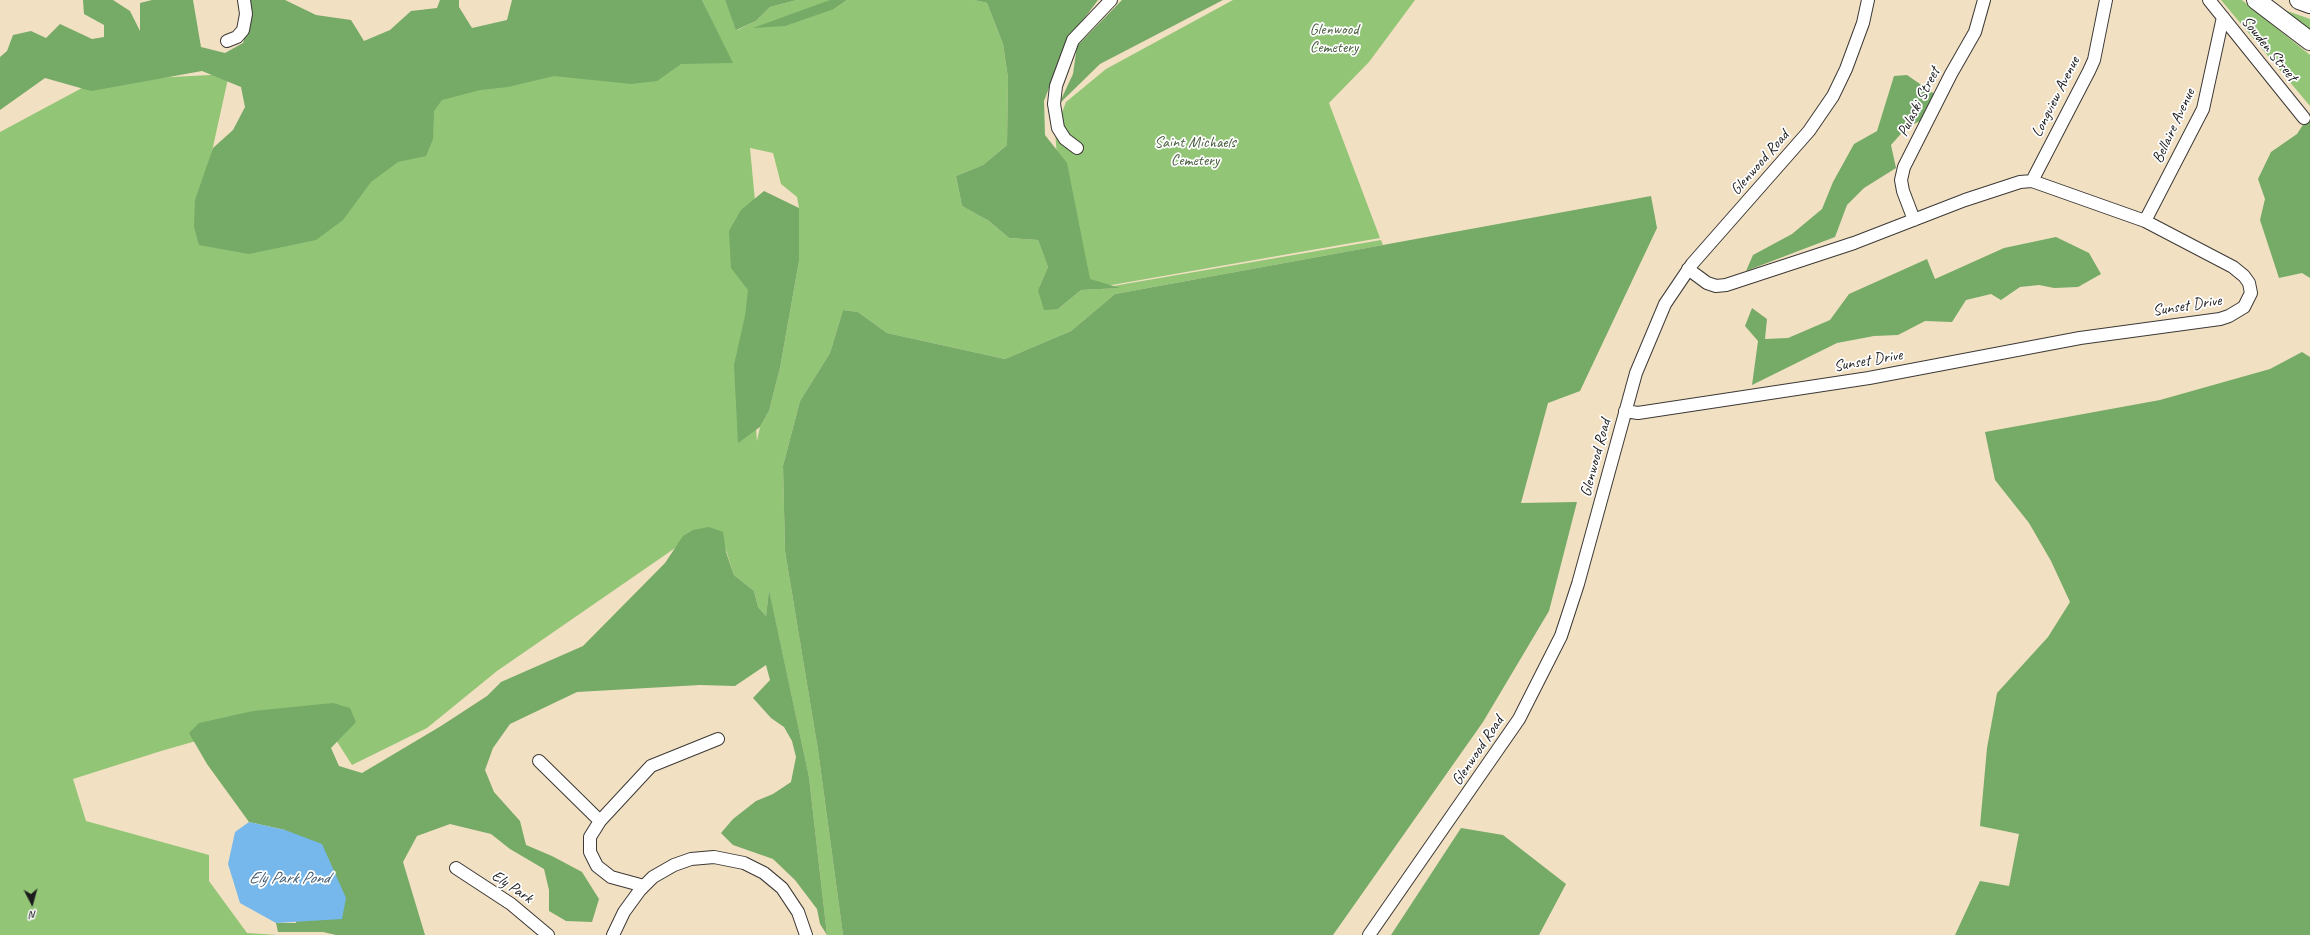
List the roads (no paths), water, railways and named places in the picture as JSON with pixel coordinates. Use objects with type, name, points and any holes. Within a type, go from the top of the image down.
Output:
[{"type":"highway","points":[[2256,0],[2310,41]]},
{"type":"highway","points":[[2299,0],[2310,4]]},
{"type":"street","points":[[227,41],[237,36],[243,30],[246,14],[244,0]]},
{"type":"street","points":[[1077,148],[1065,139],[1058,128],[1054,104],[1056,86],[1073,40],[1111,0]]},
{"type":"street","name":"Glenwood Road","points":[[1369,935],[1519,719],[1554,650],[1578,584],[1636,373],[1651,332],[1665,304],[1688,269],[1809,131],[1833,96],[1846,69],[1863,23],[1868,0]]},
{"type":"street","name":"Pulaski Street","points":[[1914,220],[1903,191],[1901,180],[1904,167],[1950,74],[1975,32],[1984,0]]},
{"type":"street","name":"Longview Avenue","points":[[2032,181],[2094,60],[2106,0]]},
{"type":"street","name":"Sowden Street","points":[[2209,0],[2304,118]]},
{"type":"street","name":"Bellaire Avenue","points":[[2145,220],[2203,109],[2224,18]]},
{"type":"street","name":"Sunset Drive","points":[[1625,411],[1638,413],[1870,378],[2080,338],[2220,319],[2229,316],[2244,307],[2250,293],[2249,283],[2244,276],[2233,267],[2145,220],[2032,181],[2020,182],[1993,191],[1854,243],[1726,285],[1716,286],[1707,283],[1688,269]]},
{"type":"street","points":[[644,886],[611,877],[598,866],[590,852],[590,837],[600,821],[651,766],[718,739]]},
{"type":"street","points":[[539,761],[600,821]]},
{"type":"street","points":[[613,935],[624,912],[653,877],[674,865],[691,859],[714,857],[744,863],[764,873],[782,888],[798,912],[806,935]]},
{"type":"street","name":"Ely Park","points":[[456,868],[511,904],[548,935]]},
{"type":"water","name":"Ely Park Pond","points":[[249,822],[285,830],[322,844],[346,898],[342,919],[276,923],[240,903],[228,864],[235,832]]},
{"type":"park label","name":"Glenwood Cemetery","points":[[1334,39]]},
{"type":"park label","name":"Saint Michaels Cemetery","points":[[1195,152]]}]
